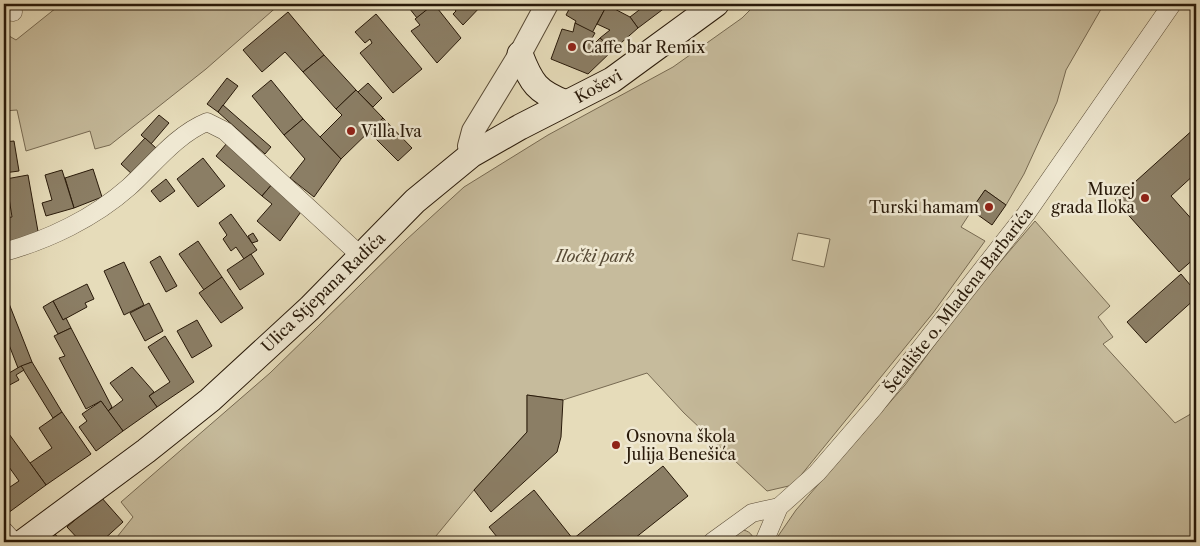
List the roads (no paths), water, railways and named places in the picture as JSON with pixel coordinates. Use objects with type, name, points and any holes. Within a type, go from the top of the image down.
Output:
[{"type":"main road","name":"Koševi","points":[[471,155],[612,80],[716,4]]},
{"type":"main road","points":[[520,54],[528,75],[537,89],[566,103]]},
{"type":"main road","name":"Ulica Stjepana Radića","points":[[30,537],[146,451],[210,400],[310,308],[415,201],[471,155]]},
{"type":"street","points":[[471,155],[469,146],[473,131],[520,54],[547,4]]},
{"type":"street","name":"Šetalište o. Mladena Barbarića","points":[[779,507],[816,473],[875,406],[1026,214],[1172,4]]},
{"type":"street","points":[[4,252],[42,240],[75,224],[126,189],[193,128],[207,122],[225,131],[361,256]]},
{"type":"street","points":[[712,542],[752,513],[779,507]]},
{"type":"street","points":[[764,542],[779,507]]},
{"type":"street","points":[[4,531],[14,542]]},
{"type":"place","name":"Caffe bar Remix","points":[[572,47]]},
{"type":"place","name":"Villa Iva","points":[[351,131]]},
{"type":"place","name":"Muzej grada Iloka","points":[[1145,198]]},
{"type":"place","name":"Turski hamam","points":[[989,207]]},
{"type":"place","name":"Osnovna škola Julija Benešića","points":[[616,445]]},
{"type":"park label","name":"Iločki park","points":[[595,256]]}]
